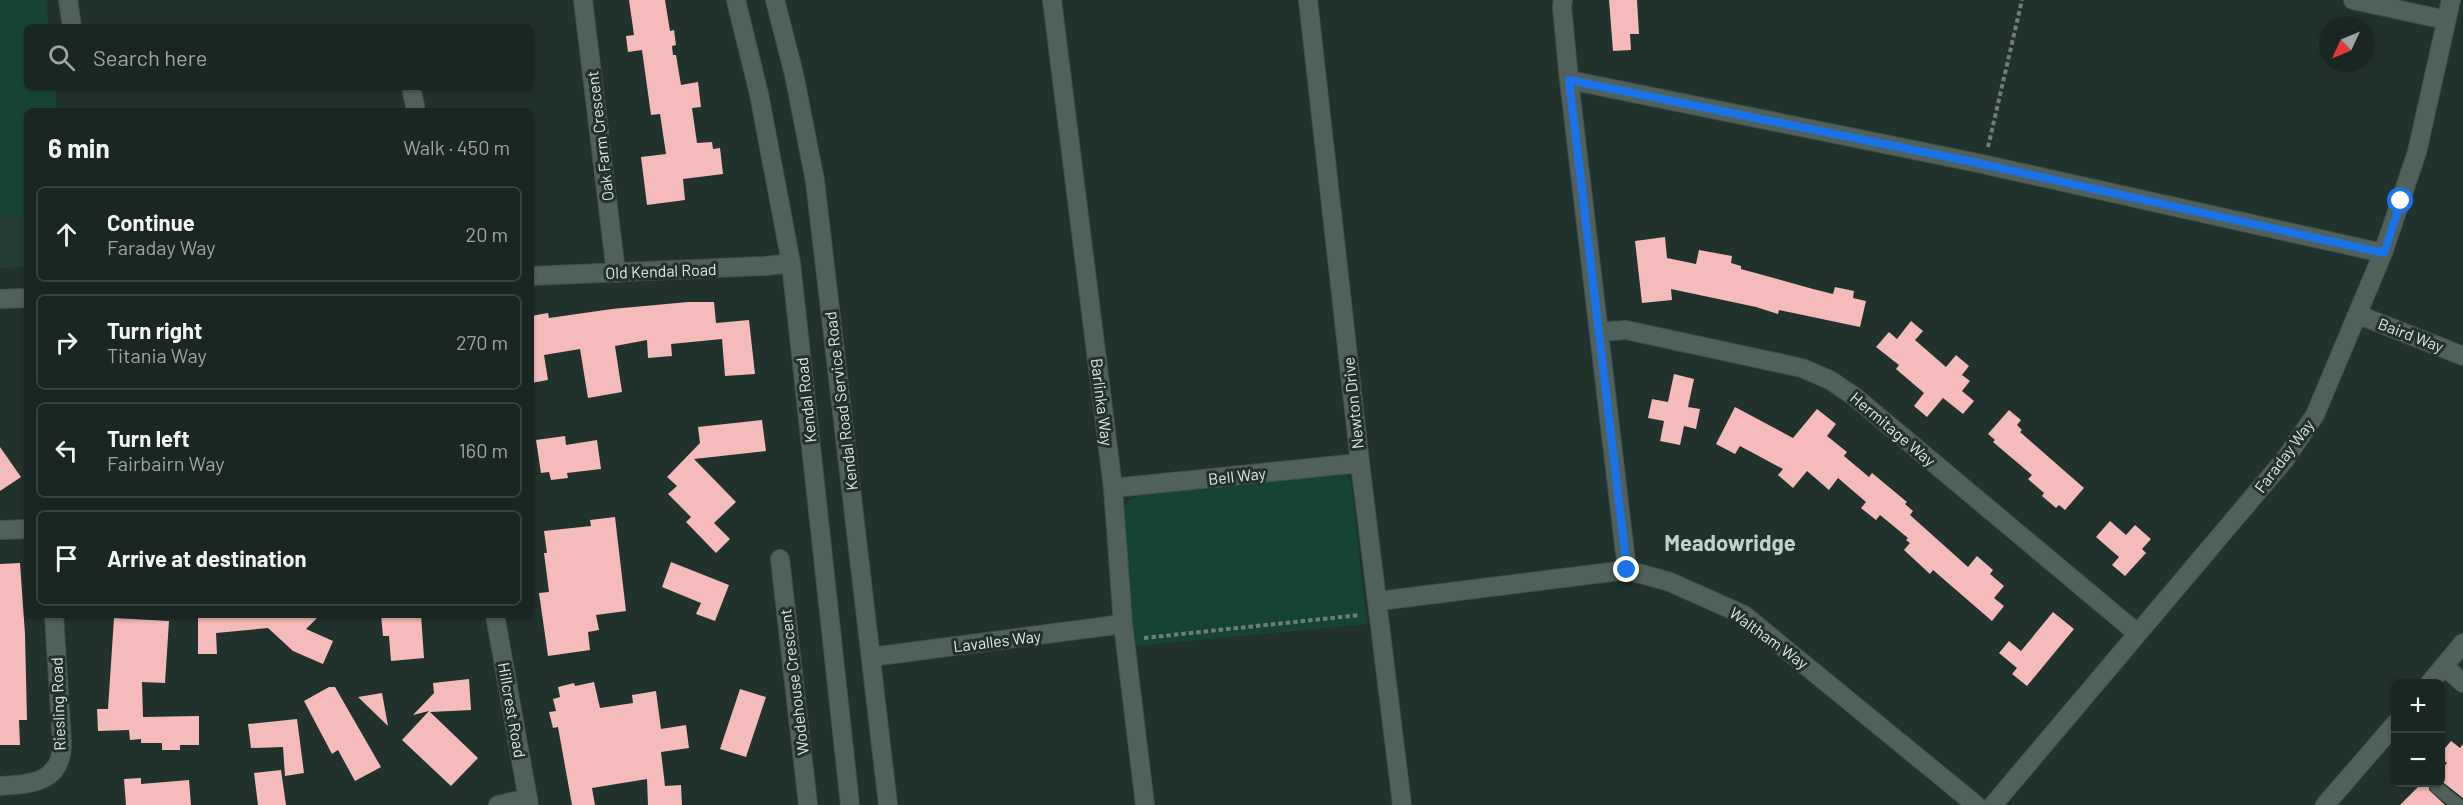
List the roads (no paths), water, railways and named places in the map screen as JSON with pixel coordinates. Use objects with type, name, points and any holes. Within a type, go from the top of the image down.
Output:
[{"type":"street","points":[[68,0],[72,24]]},
{"type":"street","name":"Oak Farm Crescent","points":[[584,0],[616,273]]},
{"type":"street","name":"Kendal Road","points":[[736,0],[761,105],[791,263],[850,805]]},
{"type":"street","name":"Kendal Road Service Road","points":[[775,0],[797,85],[815,181],[888,805]]},
{"type":"street","name":"Barlinka Way","points":[[1052,0],[1113,488],[1124,632],[1145,805]]},
{"type":"street","name":"Newton Drive","points":[[1308,0],[1360,463],[1402,805]]},
{"type":"street","points":[[1563,0],[1569,80],[1627,570]]},
{"type":"street","points":[[2353,0],[2446,20]]},
{"type":"street","name":"Faraday Way","points":[[1993,805],[2286,458],[2315,415],[2384,253],[2417,152],[2451,0]]},
{"type":"street","points":[[1569,80],[1984,165],[2384,253]]},
{"type":"street","points":[[412,90],[415,108]]},
{"type":"street","name":"Old Kendal Road","points":[[534,276],[791,263]]},
{"type":"street","points":[[0,298],[24,298]]},
{"type":"street","name":"Baird Way","points":[[2359,315],[2463,356]]},
{"type":"street","name":"Hermitage Way","points":[[1599,332],[1626,330],[1802,368],[1830,380],[1855,397],[2137,633]]},
{"type":"street","name":"Bell Way","points":[[1113,488],[1360,463]]},
{"type":"street","points":[[0,530],[24,529]]},
{"type":"street","name":"Wodehouse Crescent","points":[[780,559],[808,805]]},
{"type":"street","name":"Waltham Way","points":[[1379,607],[1627,570],[1671,582],[1744,615],[1976,805]]},
{"type":"street","name":"Riesling Road","points":[[0,786],[24,785],[42,780],[50,774],[60,760],[62,743],[54,618]]},
{"type":"street","name":"Hillcrest Road","points":[[496,618],[528,801]]},
{"type":"street","name":"Lavalles Way","points":[[871,657],[1124,632]]},
{"type":"street","points":[[2433,679],[2463,643]]},
{"type":"street","points":[[2444,666],[2463,683]]},
{"type":"street","points":[[2325,805],[2391,729]]},
{"type":"street","points":[[498,805],[528,801]]},
{"type":"lane","points":[[2436,787],[2458,805]]},
{"type":"district","name":"Meadowridge","points":[[1730,543]]}]
